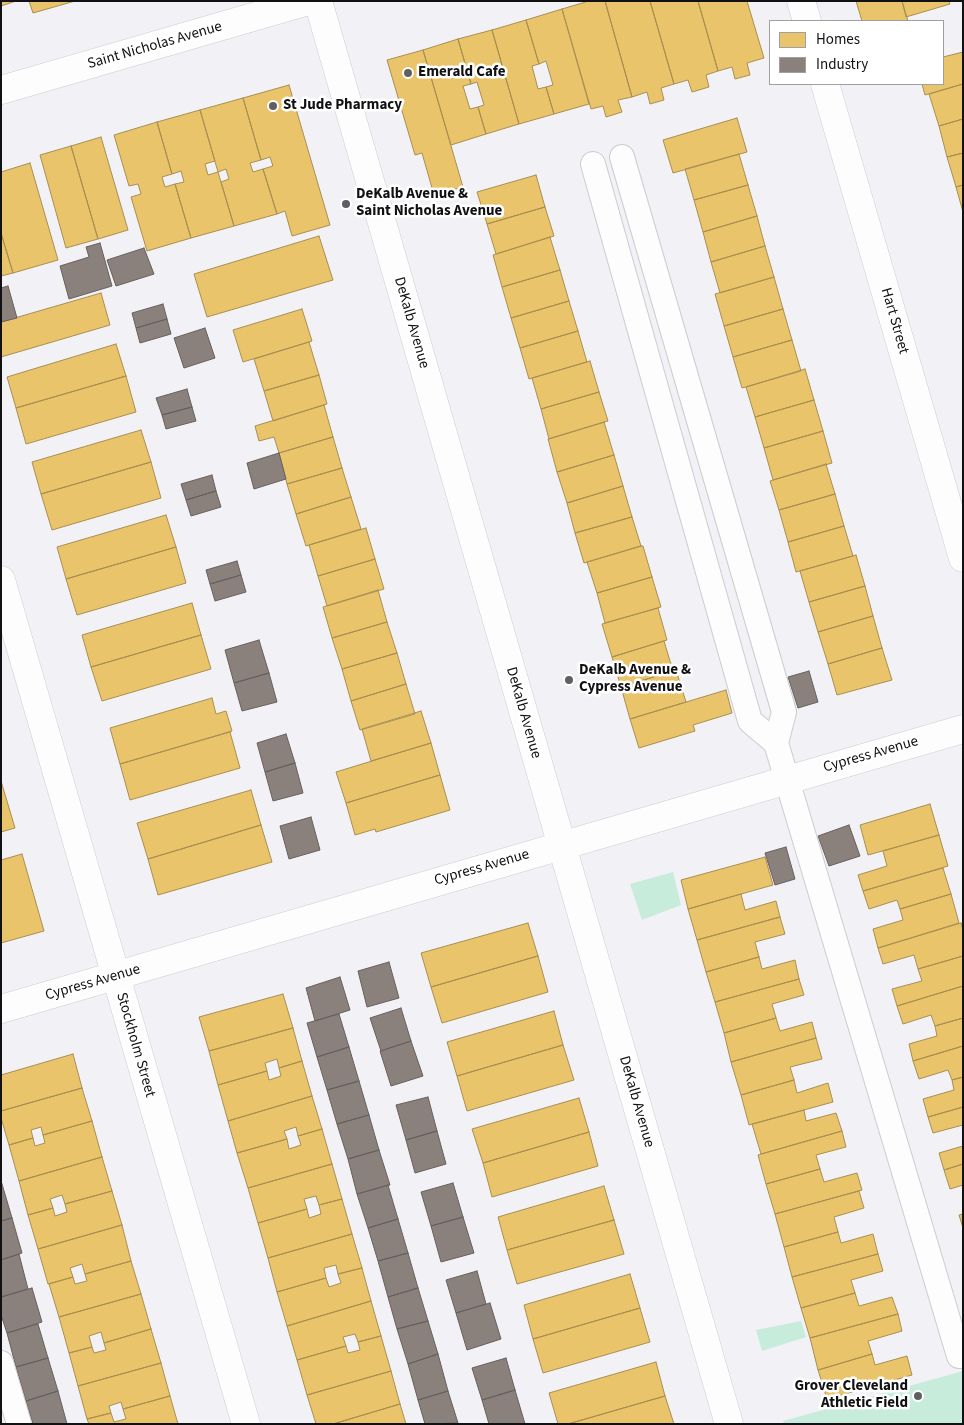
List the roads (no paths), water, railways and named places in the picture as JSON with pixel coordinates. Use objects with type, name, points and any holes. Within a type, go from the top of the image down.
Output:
[{"type":"street","name":"Saint Nicholas Avenue","points":[[1,90],[308,1]]},
{"type":"street","name":"DeKalb Avenue","points":[[318,1],[729,1424]]},
{"type":"street","points":[[801,1],[807,20]]},
{"type":"street","name":"Hart Street","points":[[825,85],[963,558]]},
{"type":"street","name":"Stockholm Street","points":[[1,580],[246,1424]]},
{"type":"street","name":"Cypress Avenue","points":[[1,1009],[963,729]]},
{"type":"lane","points":[[622,157],[784,712],[776,743],[959,1356]]},
{"type":"lane","points":[[593,164],[750,721],[776,743]]},
{"type":"lane","points":[[1,1363],[19,1424]]},
{"type":"place","name":"Emerald Cafe","points":[[408,73]]},
{"type":"place","name":"St Jude Pharmacy","points":[[273,106]]},
{"type":"place","name":"DeKalb Avenue & Saint Nicholas Avenue","points":[[346,204]]},
{"type":"place","name":"DeKalb Avenue & Cypress Avenue","points":[[569,680]]},
{"type":"place","name":"Grover Cleveland Athletic Field","points":[[918,1396]]}]
